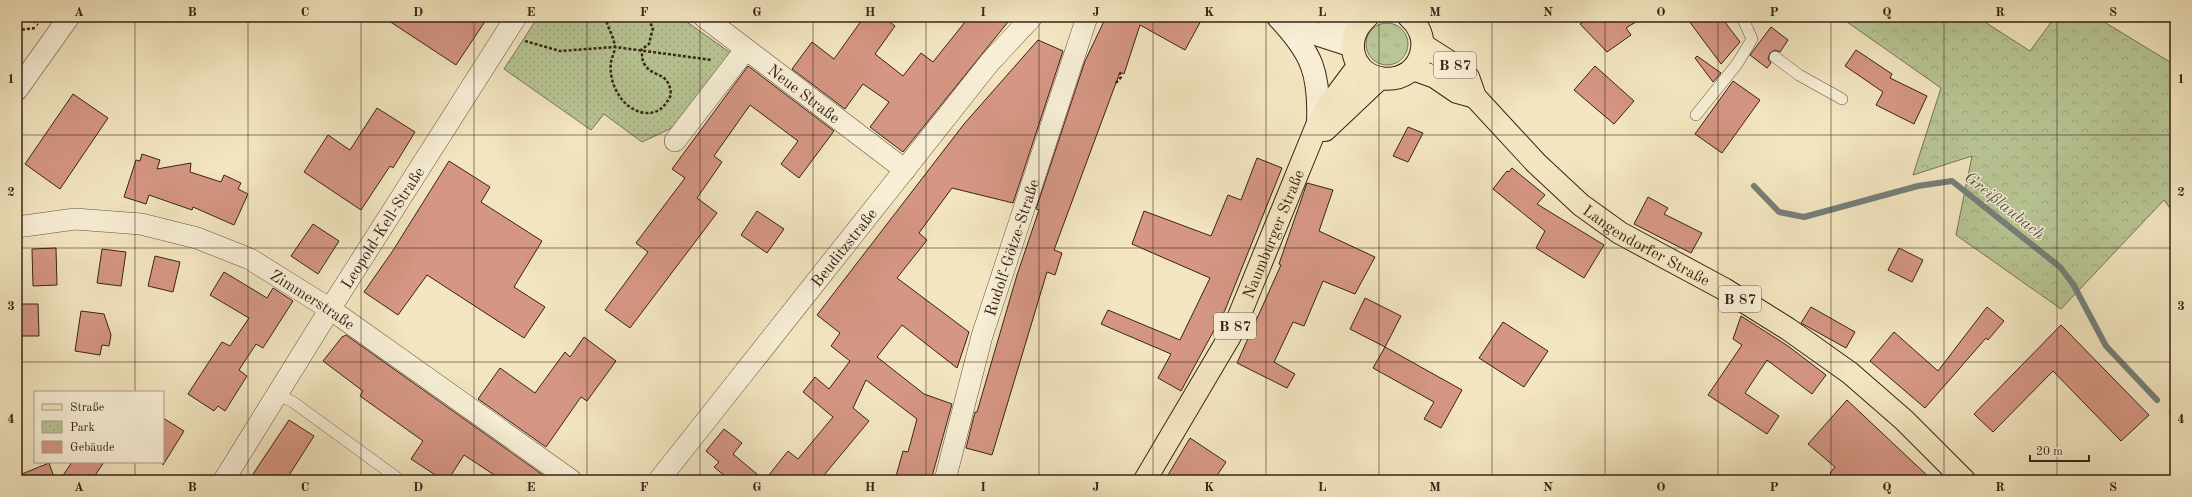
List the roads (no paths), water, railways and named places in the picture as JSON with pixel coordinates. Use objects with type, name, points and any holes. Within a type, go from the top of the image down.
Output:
[{"type":"main road","points":[[1279,17],[1316,34],[1356,56],[1368,74],[1379,79],[1397,78],[1413,69],[1420,58],[1423,45],[1421,33],[1414,19]]},
{"type":"main road","points":[[1279,17],[1296,36],[1308,54],[1318,87],[1318,124]]},
{"type":"main road","points":[[1328,17],[1336,20],[1364,20]]},
{"type":"main road","points":[[1356,56],[1355,33],[1364,20]]},
{"type":"main road","name":"Langendorfer Straße","points":[[1423,45],[1456,66],[1468,77],[1475,97],[1536,163],[1581,205],[1620,233],[1724,289],[1788,328],[1844,368],[1904,420],[1964,480]]},
{"type":"main road","name":"B 87","points":[[1305,154],[1318,124],[1356,56]]},
{"type":"main road","name":"B 87","points":[[1413,69],[1435,77],[1457,92],[1475,97]]},
{"type":"main road","name":"B 87","points":[[1305,154],[1335,118],[1379,79]]},
{"type":"main road","name":"Naumburger Straße","points":[[1144,480],[1233,331],[1305,154]]},
{"type":"street","points":[[17,90],[69,17]]},
{"type":"street","name":"Leopold-Kell-Straße","points":[[224,480],[330,308],[516,17]]},
{"type":"street","name":"Neue Straße","points":[[704,17],[905,170]]},
{"type":"street","name":"Beuditzstraße","points":[[659,480],[990,62],[1032,17]]},
{"type":"street","name":"Rudolf-Götze-Straße","points":[[945,480],[982,336],[1087,17]]},
{"type":"street","points":[[675,141],[743,47]]},
{"type":"street","name":"Zimmerstraße","points":[[17,227],[75,219],[141,224],[197,238],[250,259],[330,308],[571,480]]},
{"type":"lane","points":[[1696,115],[1755,42],[1742,17]]},
{"type":"lane","points":[[1775,58],[1800,76],[1842,99]]},
{"type":"lane","points":[[277,394],[293,402],[400,480]]},
{"type":"waterway","name":"Greißlaubach","points":[[1754,186],[1779,212],[1804,217],[1918,186],[1952,181],[2060,267],[2073,284],[2106,346],[2157,400]]}]
